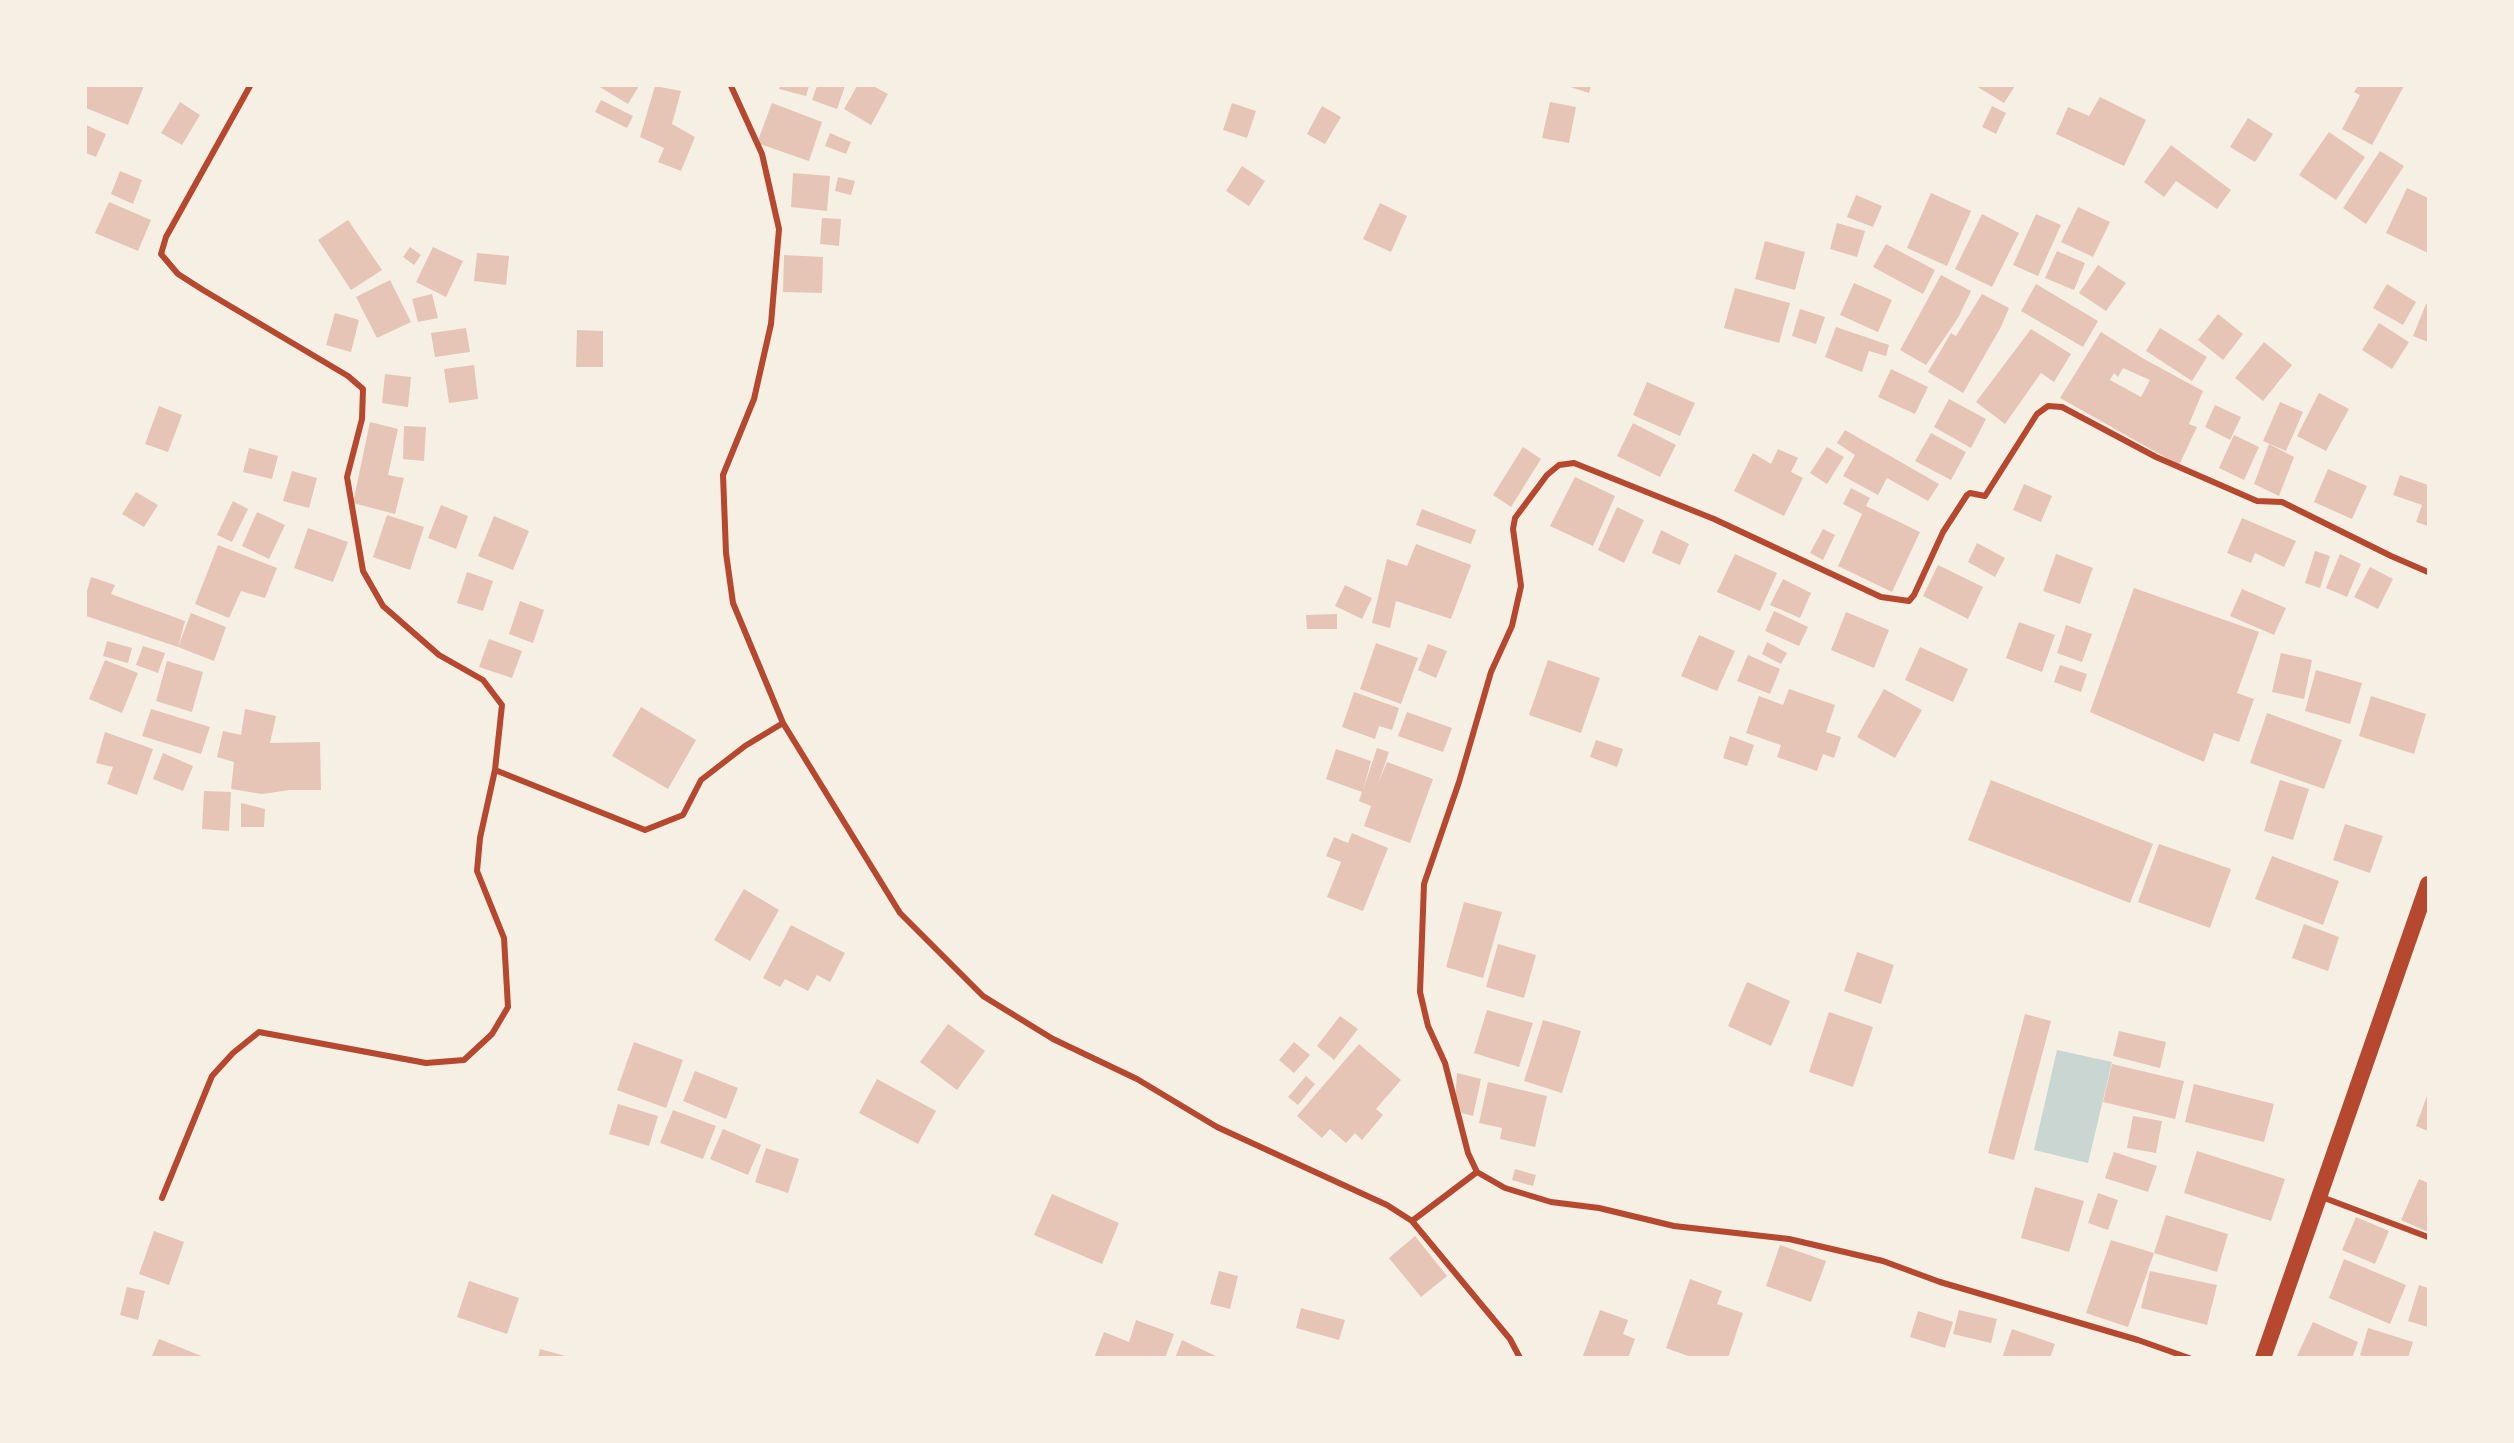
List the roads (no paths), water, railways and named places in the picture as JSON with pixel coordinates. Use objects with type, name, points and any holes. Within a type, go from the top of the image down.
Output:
[{"type":"highway","points":[[2263,1358],[2428,884]]},
{"type":"street","points":[[162,1198],[212,1076],[233,1053],[259,1032],[426,1063],[464,1060],[492,1034],[508,1007],[504,938],[477,871],[480,838],[495,770],[502,705],[483,680],[439,655],[383,606],[363,571],[347,477],[362,419],[363,389],[348,376],[178,274],[161,254],[166,237],[250,86]]},
{"type":"street","points":[[731,86],[762,154],[779,229],[769,334],[754,399],[723,475],[726,553],[733,603],[783,723],[900,913],[983,996],[1053,1039],[1137,1079],[1217,1127],[1387,1205],[1412,1221],[1510,1339],[1521,1358]]},
{"type":"street","points":[[2189,1358],[2138,1340],[1940,1282],[1883,1261],[1789,1239],[1674,1226],[1599,1208],[1551,1202],[1505,1188],[1477,1172],[1468,1153],[1445,1064],[1428,1026],[1420,992],[1424,884],[1459,782],[1475,720],[1491,672],[1512,626],[1521,586],[1513,529],[1515,519],[1547,474],[1559,465],[1574,463],[1714,519],[1881,597],[1909,602],[1942,532],[1969,494],[1985,496],[2037,414],[2048,406],[2062,407],[2156,457],[2257,501],[2282,502],[2428,572]]},
{"type":"street","points":[[495,770],[645,830],[683,815],[701,780],[745,746],[783,723]]},
{"type":"street","points":[[1412,1221],[1477,1172]]},
{"type":"street","points":[[2319,1196],[2428,1237]]}]
